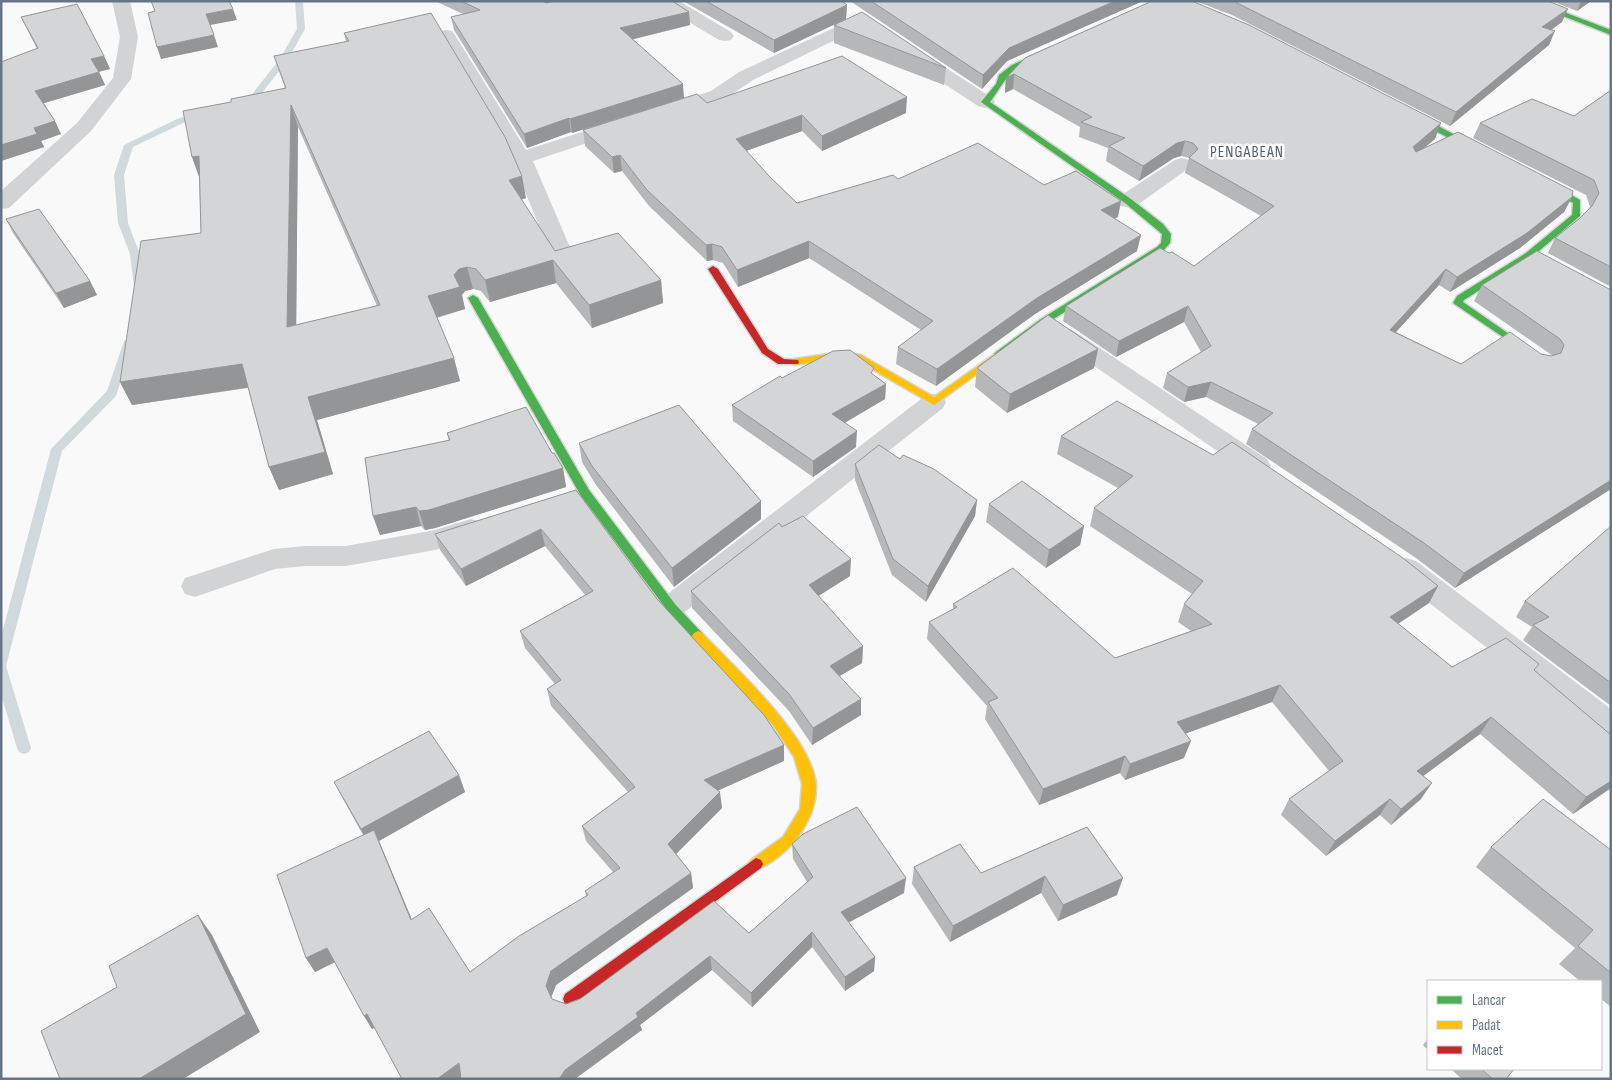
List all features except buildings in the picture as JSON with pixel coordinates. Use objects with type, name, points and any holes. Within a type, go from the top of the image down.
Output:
[{"type":"street","points":[[1,203],[84,127],[122,79],[129,37],[121,1]]},
{"type":"street","points":[[532,1],[540,4],[556,1]]},
{"type":"street","points":[[666,1],[725,36]]},
{"type":"street","points":[[1528,1],[1611,33]]},
{"type":"street","points":[[652,116],[718,95],[746,76],[856,15],[879,32]]},
{"type":"street","points":[[446,35],[520,158],[561,252]]},
{"type":"street","points":[[984,102],[1000,84],[1002,77],[1014,67],[1067,44]]},
{"type":"street","points":[[671,608],[934,402],[1044,321],[1160,249],[1165,243],[1167,234],[1160,226],[1128,201],[903,48]]},
{"type":"street","points":[[1394,106],[1491,156]]},
{"type":"street","points":[[520,158],[634,122]]},
{"type":"street","points":[[1128,201],[1182,164]]},
{"type":"street","points":[[1525,173],[1567,194],[1577,202],[1576,216],[1537,259],[1460,298],[1458,303],[1542,362]]},
{"type":"street","points":[[713,269],[765,351],[782,362],[806,361],[842,355],[858,357],[934,402]]},
{"type":"street","points":[[473,298],[585,493],[671,608],[777,721],[800,755],[809,784],[807,810],[788,841],[570,999]]},
{"type":"street","points":[[1044,321],[1274,477]]},
{"type":"street","points":[[556,502],[585,493]]},
{"type":"street","points":[[195,586],[274,559],[305,556],[346,556],[435,540],[491,522]]},
{"type":"street","points":[[1388,556],[1611,727]]},
{"type":"waterway","points":[[244,100],[255,96],[283,61],[301,29],[299,1]]},
{"type":"waterway","points":[[138,285],[135,254],[123,223],[119,175],[129,145],[180,121],[201,114]]},
{"type":"waterway","points":[[1,663],[57,449],[112,393],[129,341]]},
{"type":"waterway","points":[[1,670],[24,748]]},
{"type":"traffic: fast","points":[[1528,1],[1611,33]]},
{"type":"traffic: fast","points":[[999,354],[1044,321],[1160,249],[1165,243],[1167,234],[1160,226],[1128,201],[985,102],[1000,84],[1002,77],[1015,67],[1052,50]]},
{"type":"traffic: fast","points":[[1405,112],[1485,153]]},
{"type":"traffic: fast","points":[[1535,356],[1458,303],[1460,298],[1529,255],[1576,216],[1577,202],[1539,180]]},
{"type":"traffic: fast","points":[[473,298],[585,493],[671,607],[698,636]]},
{"type":"traffic: slow","points":[[794,362],[842,355],[858,357],[934,402],[999,354]]},
{"type":"traffic: slow","points":[[698,636],[777,721],[800,755],[809,784],[807,810],[788,841],[756,864]]},
{"type":"traffic: jam","points":[[713,269],[765,351],[782,362],[794,362]]},
{"type":"traffic: jam","points":[[570,999],[756,864]]},
{"type":"district","name":"PENGABEAN","points":[[1247,151]]}]
